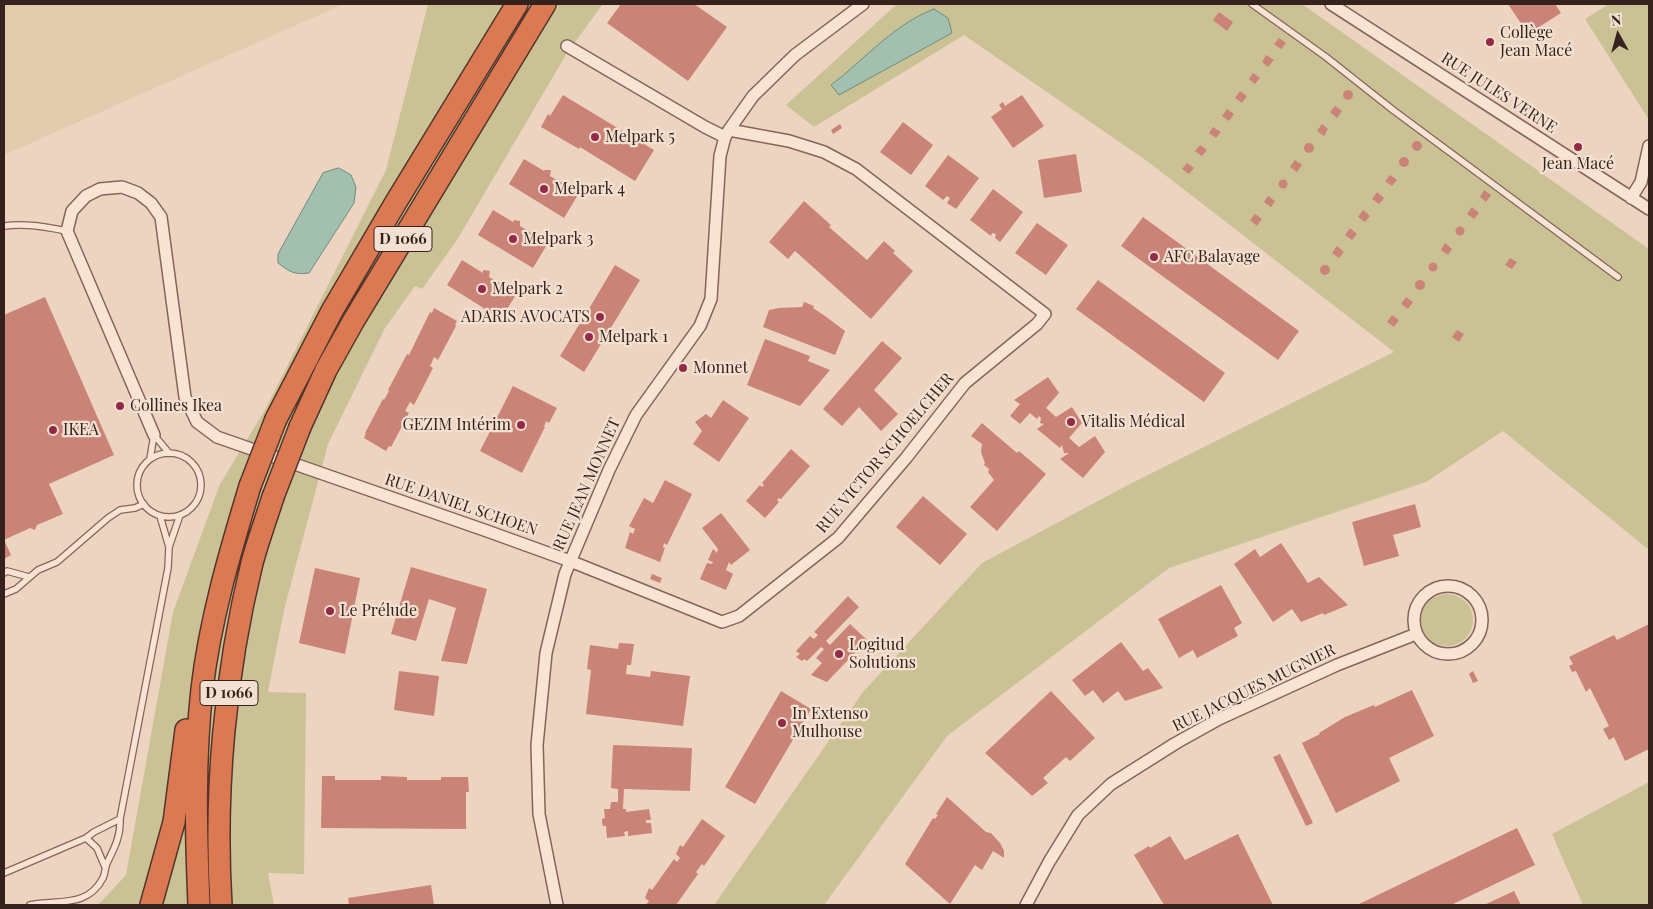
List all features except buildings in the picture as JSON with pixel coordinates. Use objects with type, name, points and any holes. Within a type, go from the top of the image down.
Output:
[{"type":"highway","name":"D 1066","points":[[199,905],[196,779],[202,688],[214,620],[229,553],[250,486],[276,419],[332,311],[517,4]]},
{"type":"highway","name":"D 1066","points":[[221,905],[218,823],[225,724],[239,627],[253,560],[273,497],[300,426],[326,370],[354,320],[545,4]]},
{"type":"highway","points":[[151,905],[174,822],[187,723],[202,688]]},
{"type":"highway","points":[[218,823],[229,863],[233,905]]},
{"type":"street","name":"RUE JEAN MONNET","points":[[557,905],[539,814],[537,746],[546,653],[555,608],[570,562],[608,470],[636,415],[700,326],[711,299],[720,156],[727,134],[753,96],[795,55],[862,4]]},
{"type":"street","name":"RUE JULES VERNE","points":[[1331,4],[1649,209]]},
{"type":"street","points":[[567,46],[704,127],[727,134]]},
{"type":"street","name":"RUE VICTOR SCHOELCHER","points":[[570,562],[722,622],[740,616],[838,538],[906,458],[965,383],[1037,324],[1045,314],[856,169],[824,152],[790,141],[727,134]]},
{"type":"street","points":[[1631,198],[1641,182],[1649,146]]},
{"type":"street","name":"RUE DANIEL SCHOEN","points":[[67,231],[72,211],[86,196],[100,189],[122,187],[138,193],[151,203],[161,217],[178,352],[186,397],[198,422],[218,438],[570,562]]},
{"type":"street","points":[[67,231],[154,435]]},
{"type":"street","points":[[1452,586],[1466,592],[1478,603],[1482,618],[1480,632],[1476,640],[1469,647],[1460,652],[1450,654],[1439,653],[1430,649],[1416,634],[1415,610],[1420,600],[1429,592],[1440,587],[1452,586]]},
{"type":"street","name":"RUE JACQUES MUGNIER","points":[[1026,905],[1049,862],[1078,815],[1111,784],[1176,743],[1219,719],[1337,665],[1416,634]]},
{"type":"lane","points":[[1252,4],[1326,57],[1401,116],[1618,277]]},
{"type":"lane","points":[[4,226],[19,224],[67,231]]},
{"type":"lane","points":[[154,435],[169,452]]},
{"type":"lane","points":[[150,459],[154,435]]},
{"type":"lane","points":[[169,452],[188,458],[195,465],[200,474],[201,489],[196,503],[189,510],[180,515],[170,517],[160,516],[144,504],[139,495],[138,480],[143,466],[150,459],[159,454],[169,452]]},
{"type":"lane","points":[[4,594],[16,589],[38,570],[57,562],[120,510],[135,508],[144,504]]},
{"type":"lane","points":[[30,905],[70,902],[90,893],[103,878],[105,867],[115,848],[121,830],[120,819],[168,568],[169,547],[180,515]]},
{"type":"lane","points":[[160,516],[169,547]]},
{"type":"lane","points":[[4,572],[7,571],[29,577]]},
{"type":"lane","points":[[4,873],[86,838],[120,819]]},
{"type":"lane","points":[[86,838],[97,848],[105,867]]},
{"type":"shaded area","points":[[4,4],[344,4],[4,155]]},
{"type":"shaded area","points":[[428,4],[603,4],[567,53],[457,240],[422,289],[415,286],[385,328],[328,444],[284,610],[268,692],[306,693],[304,874],[268,873],[274,905],[98,905],[126,875],[173,612],[220,484],[265,410],[386,170]]},
{"type":"shaded area","points":[[897,4],[1302,4],[1649,249],[1649,550],[1503,431],[1426,482],[1169,568],[947,736],[824,905],[714,905],[863,692],[982,563],[1126,486],[1394,352],[1147,161],[964,35],[814,127],[786,105]]},
{"type":"shaded area","points":[[1609,4],[1649,4],[1649,120],[1585,19]]},
{"type":"shaded area","points":[[934,9],[948,18],[952,33],[839,95],[831,85],[893,33],[919,16]]},
{"type":"shaded area","points":[[339,168],[351,175],[356,187],[354,203],[309,273],[300,274],[289,271],[278,263],[278,254],[323,173]]},
{"type":"shaded area","points":[[1442,594],[1452,594],[1461,598],[1469,606],[1473,620],[1469,634],[1461,642],[1452,646],[1442,646],[1433,642],[1425,634],[1421,625],[1421,615],[1425,606],[1433,598]]},
{"type":"shaded area","points":[[1649,782],[1649,905],[1583,905],[1552,834]]},
{"type":"place","name":"Collège Jean Macé","points":[[1490,42]]},
{"type":"place","name":"Melpark 5","points":[[595,137]]},
{"type":"place","name":"Jean Macé","points":[[1578,147]]},
{"type":"place","name":"Melpark 4","points":[[544,189]]},
{"type":"place","name":"Melpark 3","points":[[513,239]]},
{"type":"place","name":"AFC Balayage","points":[[1154,257]]},
{"type":"place","name":"Melpark 2","points":[[482,289]]},
{"type":"place","name":"ADARIS AVOCATS","points":[[600,317]]},
{"type":"place","name":"Melpark 1","points":[[589,337]]},
{"type":"place","name":"Monnet","points":[[683,368]]},
{"type":"place","name":"Collines Ikea","points":[[120,406]]},
{"type":"place","name":"Vitalis Médical","points":[[1071,422]]},
{"type":"place","name":"GEZIM Intérim","points":[[521,425]]},
{"type":"place","name":"IKEA","points":[[53,430]]},
{"type":"place","name":"Le Prélude","points":[[330,611]]},
{"type":"place","name":"Logitud Solutions","points":[[839,654]]},
{"type":"place","name":"In Extenso Mulhouse","points":[[782,723]]}]
